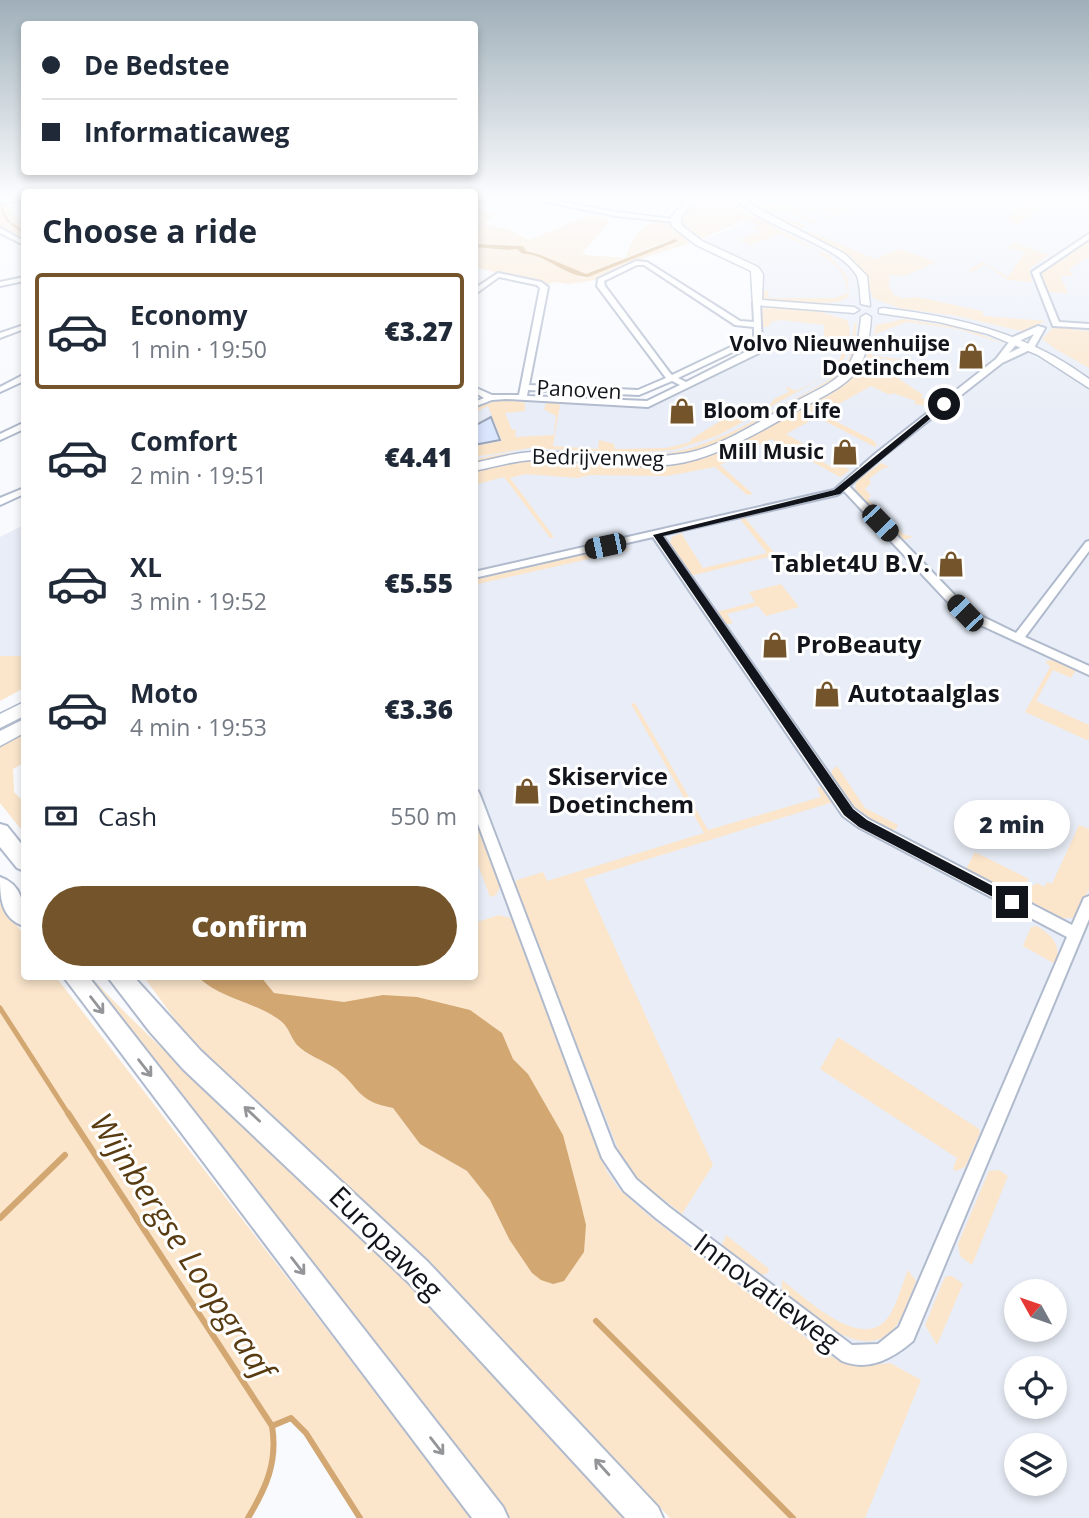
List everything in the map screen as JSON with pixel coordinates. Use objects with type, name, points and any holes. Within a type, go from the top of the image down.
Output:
[{"type":"main road","points":[[756,270],[758,274],[757,303],[853,310],[857,305],[866,311],[877,306],[883,312],[939,317],[1016,339],[1063,364],[1089,385]]},
{"type":"main road","name":"Bedrijvenweg","points":[[478,466],[531,456],[661,461],[714,449],[840,383],[857,367],[866,311],[862,276],[856,270]]},
{"type":"main road","points":[[0,722],[21,710]]},
{"type":"main road","points":[[0,738],[21,727]]},
{"type":"main road","points":[[0,832],[21,858]]},
{"type":"main road","points":[[0,886],[21,912]]},
{"type":"main road","points":[[77,980],[492,1518]]},
{"type":"main road","name":"Europaweg","points":[[121,980],[152,1018],[192,1060],[418,1272],[648,1518]]},
{"type":"street","points":[[622,270],[600,280],[601,286],[671,378],[687,386]]},
{"type":"street","points":[[655,270],[738,324],[758,325]]},
{"type":"street","points":[[1038,270],[1035,272],[1056,324]]},
{"type":"street","name":"Panoven","points":[[478,290],[498,275],[539,283],[544,287],[522,397]]},
{"type":"street","points":[[0,284],[21,280]]},
{"type":"street","points":[[478,403],[491,398],[522,397],[648,404],[752,355],[758,346],[757,303]]},
{"type":"street","points":[[999,361],[1016,339],[1041,328],[1056,324],[1089,326]]},
{"type":"street","points":[[0,335],[21,328]]},
{"type":"street","points":[[478,574],[829,495],[845,487],[878,456],[999,361],[1031,346],[1041,328]]},
{"type":"street","name":"Panoven","points":[[524,387],[634,394],[740,346],[758,346]]},
{"type":"street","points":[[0,390],[21,380]]},
{"type":"street","points":[[478,391],[491,398]]},
{"type":"street","points":[[0,437],[21,427]]},
{"type":"street","points":[[845,487],[965,613],[1089,671]]},
{"type":"street","points":[[0,502],[21,492]]},
{"type":"street","points":[[657,535],[848,812],[863,823],[970,881],[1075,934]]},
{"type":"street","points":[[1019,637],[1089,544]]},
{"type":"street","name":"Innovatieweg","points":[[478,806],[608,1152],[630,1185],[849,1354],[869,1357],[888,1351],[906,1334],[1089,902]]},
{"type":"shaded area","points":[[486,270],[566,270],[584,278],[605,270],[619,270],[597,280],[569,284],[554,282],[547,285]]},
{"type":"shaded area","points":[[565,270],[576,270],[586,274],[606,270],[588,277]]},
{"type":"shaded area","points":[[575,270],[595,270],[585,274]]},
{"type":"shaded area","points":[[762,270],[1089,270],[1089,1518],[782,1518],[478,943],[478,408],[504,399],[620,407],[655,406],[751,359],[761,350],[764,271]]},
{"type":"shaded area","points":[[839,270],[847,276],[849,297],[838,302],[799,304],[762,298],[762,292],[768,290],[769,298],[835,298],[848,293]]},
{"type":"shaded area","points":[[859,270],[919,270],[905,276],[889,275],[888,284],[894,295],[902,298],[917,297],[982,311],[984,316],[1045,321],[1025,332],[958,316],[899,308],[873,298]]},
{"type":"shaded area","points":[[993,270],[1008,277],[1013,270],[1029,270],[1032,282],[1008,280]]},
{"type":"shaded area","points":[[1046,270],[1070,270],[1074,276],[1060,276],[1068,293],[1048,292],[1041,273]]},
{"type":"shaded area","points":[[771,306],[811,309],[847,320],[850,331],[848,345],[837,370],[717,436],[674,450],[628,453],[530,448],[478,456],[478,445],[502,441],[488,406],[478,411],[478,408],[493,402],[512,400],[525,403],[525,411],[505,413],[512,430],[516,429],[515,437],[554,435],[556,416],[544,409],[547,402],[557,402],[560,405],[553,446],[598,449],[599,440],[614,444],[615,449],[666,448],[691,442],[690,440],[725,418],[717,412],[725,408],[745,414],[771,404],[774,399],[789,392],[785,386],[796,391],[836,366],[842,351],[791,344],[793,340],[824,345],[824,325],[781,320],[763,327],[761,310]]},
{"type":"shaded area","points":[[904,319],[968,329],[1007,345],[958,329],[907,322],[875,334],[871,355],[910,361],[909,366],[882,358],[876,363],[923,395],[921,398],[935,402],[931,406],[914,404],[916,401],[893,393],[890,395],[871,386],[821,414],[873,440],[877,445],[875,447],[817,417],[786,434],[804,444],[798,449],[834,468],[840,465],[850,470],[840,477],[771,439],[720,465],[753,494],[747,495],[715,467],[667,476],[590,475],[577,478],[525,474],[510,478],[554,537],[550,538],[504,477],[478,484],[478,470],[521,461],[695,459],[715,453],[844,385],[866,358],[876,325]]},
{"type":"shaded area","points":[[854,323],[857,323],[852,363],[843,374],[721,441],[696,451],[652,457],[523,453],[478,462],[478,459],[516,452],[644,455],[693,447],[723,436],[813,390],[838,374],[850,356]]},
{"type":"shaded area","points":[[1070,327],[1073,330],[1089,331],[1089,368],[1056,349],[1083,369],[1042,339],[1053,328]]},
{"type":"shaded area","points":[[881,463],[890,467],[883,468],[869,479],[871,483],[865,489],[871,496],[868,499],[903,534],[913,537],[903,540],[855,490],[856,481]]},
{"type":"shaded area","points":[[745,518],[776,555],[690,576],[669,545],[672,537],[681,533],[703,568],[767,553],[740,519]]},
{"type":"shaded area","points":[[21,526],[21,685],[0,677],[0,537]]},
{"type":"shaded area","points":[[623,545],[629,550],[478,584],[478,578]]},
{"type":"shaded area","points":[[781,584],[799,607],[766,616],[758,606],[727,614],[733,623],[725,625],[716,612],[755,602],[749,592]]},
{"type":"shaded area","points":[[0,656],[21,656],[21,690],[0,701]]},
{"type":"shaded area","points":[[1053,660],[1076,670],[1071,678],[1053,670],[1036,701],[1089,725],[1089,741],[1025,712],[1050,667],[1045,661]]},
{"type":"shaded area","points":[[635,703],[708,830],[821,797],[817,788],[822,786],[833,802],[584,879],[713,1165],[682,1214],[631,1174],[624,1164],[514,884],[517,880],[543,872],[547,881],[704,833],[631,704]]},
{"type":"shaded area","points":[[21,730],[21,765],[13,769],[14,792],[21,799],[21,829],[0,803],[0,744]]},
{"type":"shaded area","points":[[837,766],[865,808],[898,825],[896,829],[890,831],[856,813],[831,777],[832,770]]},
{"type":"shaded area","points":[[1079,825],[1089,829],[1089,889],[1075,918],[1055,918],[964,873],[975,852],[1029,879],[1027,881],[1033,886],[1037,883],[1044,887],[1047,882],[1052,884]]},
{"type":"shaded area","points":[[478,829],[500,887],[496,895],[490,897],[478,865]]},
{"type":"shaded area","points":[[0,903],[21,931],[21,980],[58,980],[472,1518],[360,1518],[306,1433],[291,1418],[272,1426],[275,1451],[271,1474],[248,1518],[0,1518]]},
{"type":"shaded area","points":[[499,915],[510,918],[513,922],[607,1172],[618,1188],[648,1215],[828,1355],[845,1363],[865,1366],[890,1363],[921,1380],[865,1518],[670,1518],[482,1322],[329,1168],[190,1040],[146,980],[201,980],[218,991],[272,1015],[284,1024],[301,1049],[342,1073],[371,1101],[393,1108],[420,1144],[467,1171],[490,1200],[509,1239],[548,1244],[336,1047],[257,980],[478,980],[478,922]]},
{"type":"shaded area","points":[[1037,926],[1055,942],[1055,964],[1023,946],[1031,927]]},
{"type":"shaded area","points":[[89,980],[94,980],[188,1073],[391,1262],[493,1370],[625,1518],[509,1518],[219,1150],[181,1094]]},
{"type":"shaded area","points":[[201,980],[263,980],[274,993],[344,1002],[383,995],[417,997],[470,1010],[502,1033],[513,1059],[528,1074],[563,1135],[579,1196],[586,1225],[584,1252],[564,1281],[553,1284],[532,1273],[509,1239],[490,1200],[467,1171],[420,1144],[393,1108],[364,1097],[333,1067],[301,1049],[284,1024],[272,1015]]},
{"type":"shaded area","points":[[838,1037],[979,1129],[980,1133],[965,1167],[956,1171],[953,1169],[957,1158],[820,1069]]},
{"type":"shaded area","points":[[999,1170],[1008,1176],[972,1265],[960,1256],[958,1244],[989,1171]]},
{"type":"shaded area","points":[[726,1235],[769,1269],[768,1273],[762,1275],[722,1245]]},
{"type":"shaded area","points":[[908,1270],[916,1281],[906,1307],[892,1331],[879,1339],[865,1341],[850,1338],[820,1321],[782,1291],[782,1280],[834,1319],[865,1329],[878,1326],[889,1316]]},
{"type":"shaded area","points":[[947,1276],[952,1276],[963,1284],[937,1345],[925,1325]]},
{"type":"building","points":[[491,417],[500,440],[478,444],[478,424]]},
{"type":"waterway","name":"Wijnbergse Loopgraaf","points":[[0,1008],[69,1115]]},
{"type":"waterway","name":"Wijnbergse Loopgraaf","points":[[68,1113],[272,1426]]},
{"type":"waterway","points":[[0,1218],[65,1155]]},
{"type":"waterway","points":[[596,1321],[793,1518]]},
{"type":"waterway","points":[[272,1426],[291,1418],[306,1433],[360,1518]]},
{"type":"waterway","name":"Wijnbergse Loopgraaf","points":[[248,1518],[260,1496],[272,1463],[272,1426]]},
{"type":"place","name":"Volvo Nieuwenhuijse Doetinchem","points":[[971,356]]},
{"type":"place","name":"Bloom of Life","points":[[682,411]]},
{"type":"place","name":"Mill Music","points":[[845,452]]},
{"type":"place","name":"Tablet4U B.V.","points":[[951,564]]},
{"type":"place","name":"ProBeauty","points":[[775,645]]},
{"type":"place","name":"Autotaalglas","points":[[827,694]]},
{"type":"place","name":"Skiservice Doetinchem","points":[[527,791]]},
{"type":"route","points":[[944,404],[837,492],[657,535],[848,812],[863,823],[1012,902]]}]
